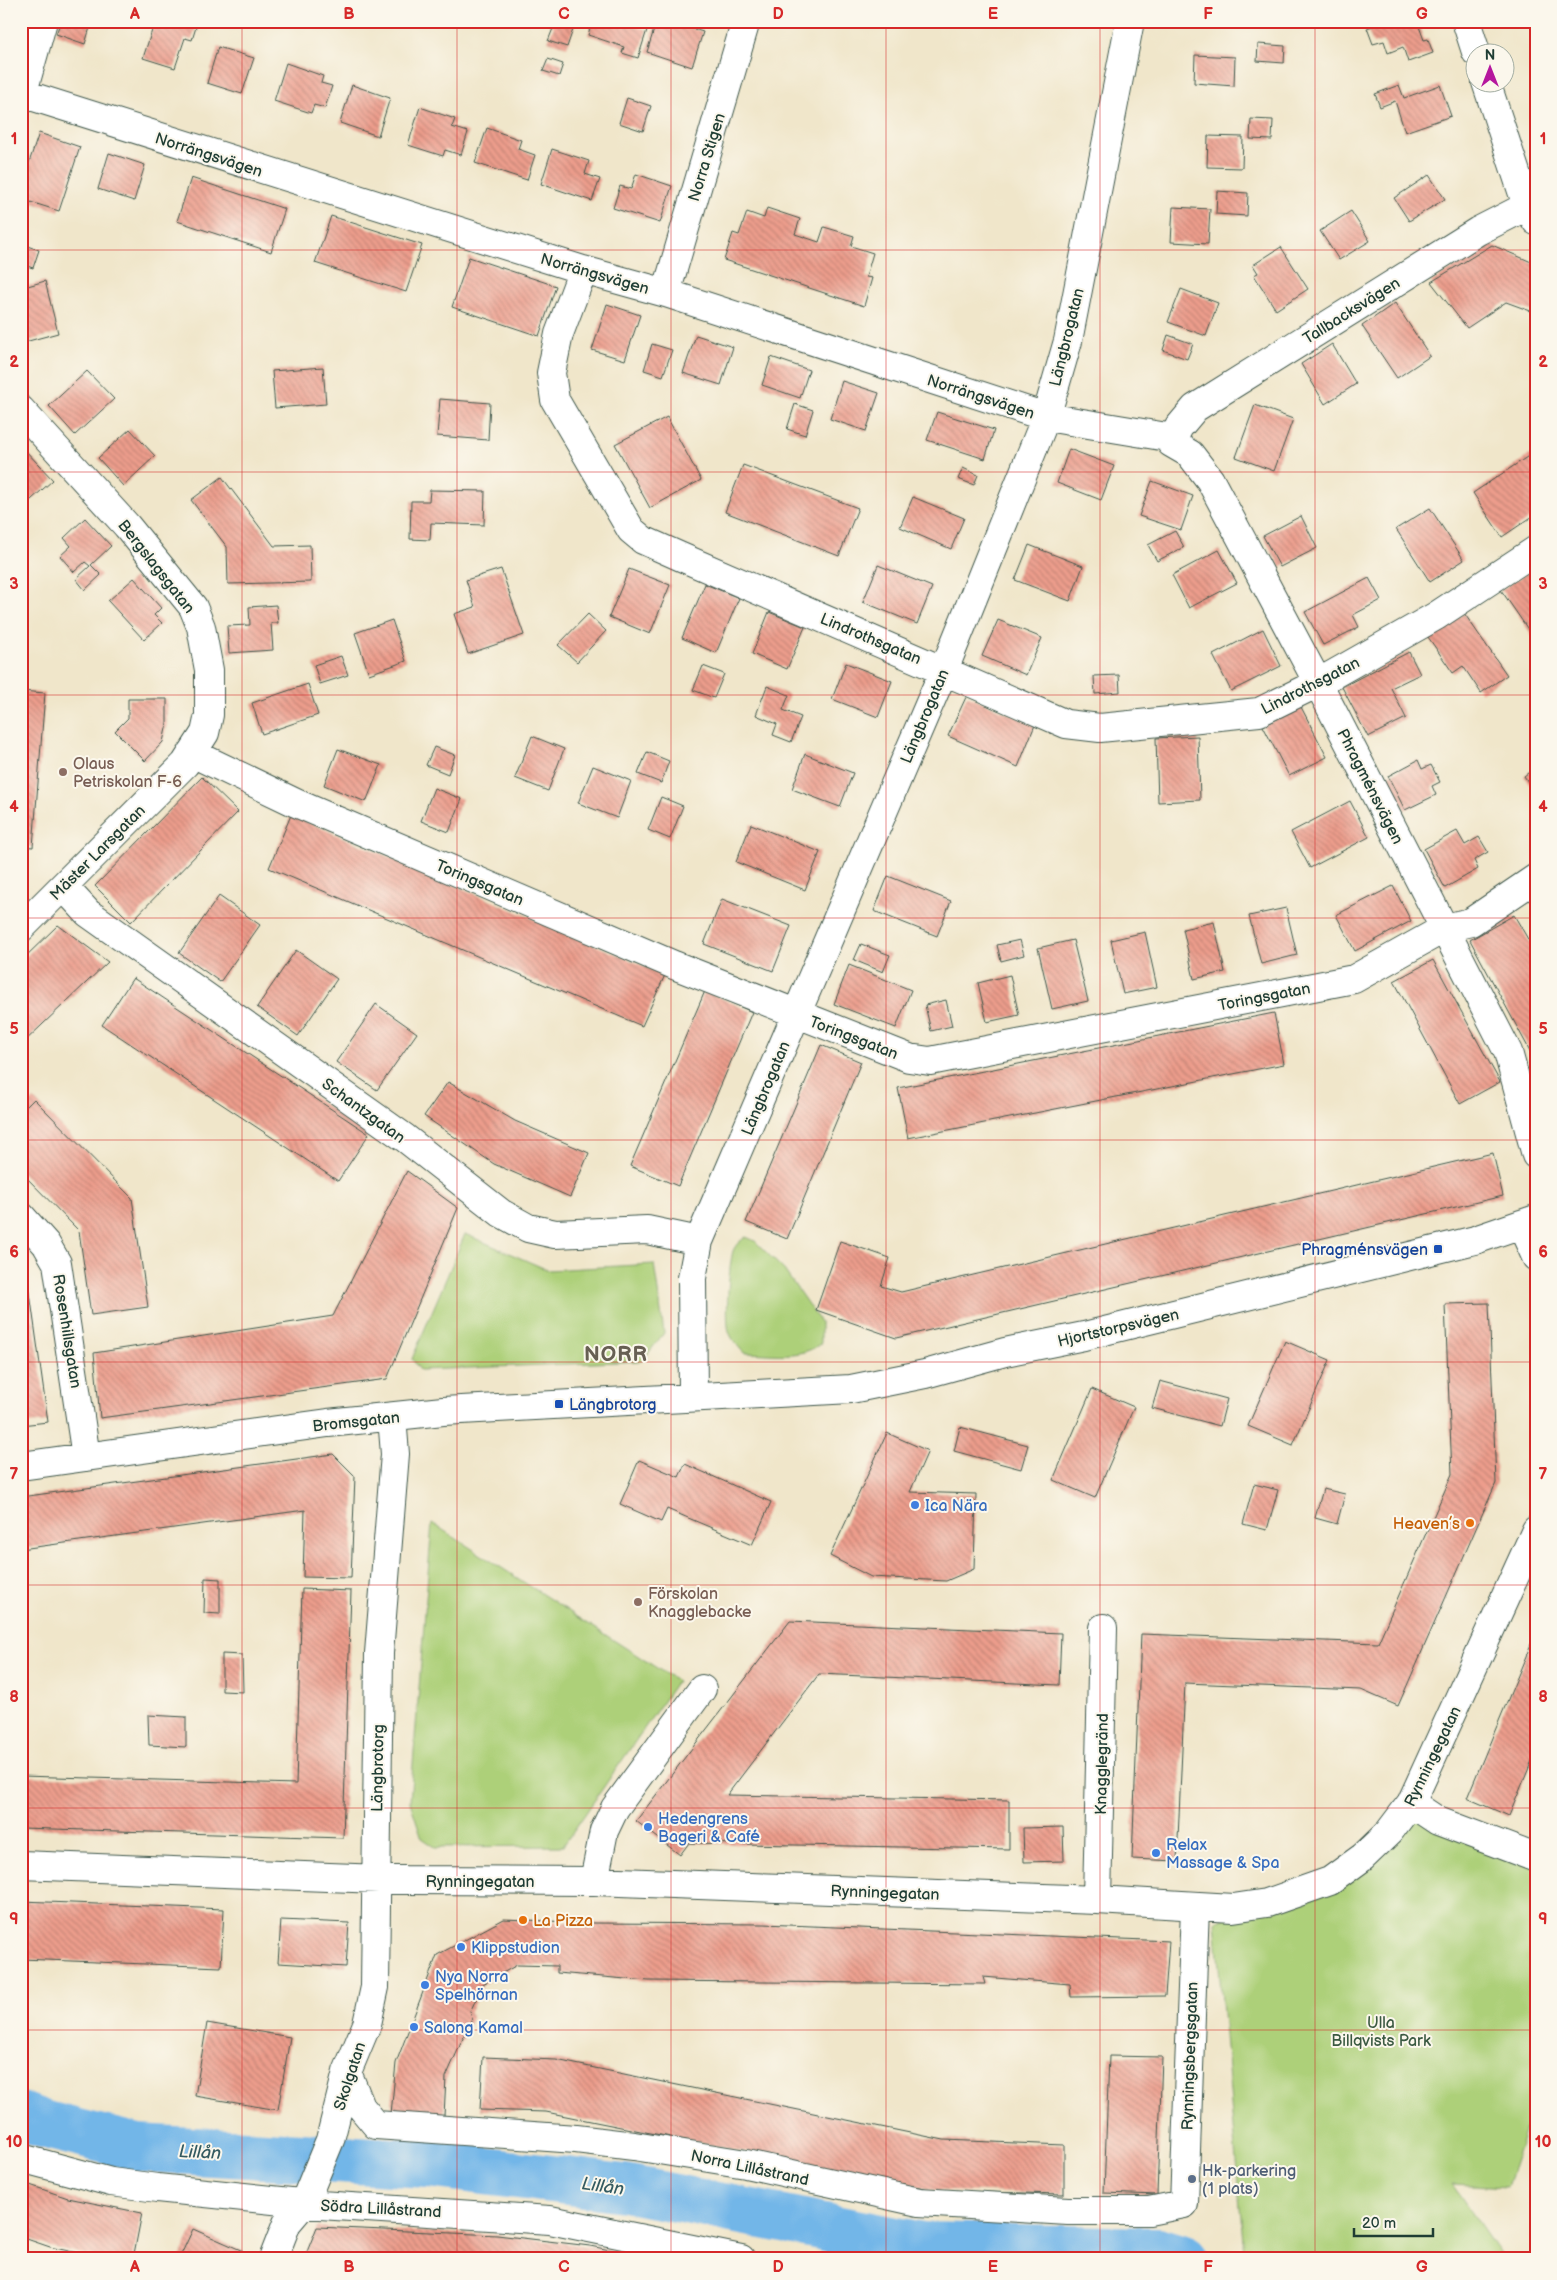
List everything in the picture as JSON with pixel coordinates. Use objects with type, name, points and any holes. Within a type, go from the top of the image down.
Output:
[{"type":"street","points":[[22,96],[43,21]]},
{"type":"street","name":"Norra Stigen","points":[[666,293],[746,21]]},
{"type":"street","name":"Längbrogatan","points":[[693,1396],[692,1278],[699,1241],[944,670],[1046,417],[1068,341],[1130,21]]},
{"type":"street","points":[[1466,21],[1473,42]]},
{"type":"street","points":[[1489,92],[1532,214]]},
{"type":"street","name":"Norrängsvägen","points":[[22,96],[583,270],[666,293],[1046,417],[1173,438]]},
{"type":"street","name":"Tallbacksvägen","points":[[1173,438],[1178,427],[1195,408],[1478,230],[1532,214]]},
{"type":"street","name":"Lindrothsgatan","points":[[583,270],[559,334],[551,373],[555,400],[631,530],[643,540],[1066,724],[1100,728],[1259,712],[1318,683],[1436,616],[1536,550]]},
{"type":"street","name":"Bergslagsgatan","points":[[21,410],[127,526],[193,607],[201,627],[209,670],[209,715],[205,733],[192,753]]},
{"type":"street","name":"Phragménsvägen","points":[[1173,438],[1171,443],[1190,454],[1210,480],[1318,683],[1508,1052],[1536,1155]]},
{"type":"street","name":"Mäster Larsgatan","points":[[21,928],[185,764],[192,753]]},
{"type":"street","name":"Toringsgatan","points":[[192,753],[296,803],[797,1015],[909,1058],[930,1061],[1354,979],[1445,928],[1471,922],[1536,878]]},
{"type":"street","name":"Schantzgatan","points":[[63,886],[88,913],[397,1133],[501,1213],[528,1228],[555,1234],[648,1230],[699,1241]]},
{"type":"street","name":"Rosenhillsgatan","points":[[21,1216],[46,1244],[57,1263],[86,1457]]},
{"type":"street","points":[[1528,1222],[1536,1258]]},
{"type":"street","name":"Hjortstorpsvägen","points":[[693,1396],[802,1393],[851,1389],[906,1378],[1005,1352],[1084,1336],[1475,1240],[1528,1222]]},
{"type":"street","name":"Bromsgatan","points":[[21,1466],[328,1423],[443,1411],[693,1396]]},
{"type":"street","name":"Längbrotorg","points":[[376,1880],[379,1652],[395,1454],[392,1417]]},
{"type":"street","name":"Rynningegatan","points":[[21,1865],[376,1880],[594,1881],[1097,1900],[1195,1907],[1233,1908],[1267,1903],[1330,1881],[1363,1857],[1389,1832],[1411,1803],[1536,1530]]},
{"type":"street","name":"Knagglegränd","points":[[1097,1900],[1103,1628]]},
{"type":"street","points":[[594,1881],[604,1831],[615,1808],[702,1689]]},
{"type":"street","points":[[1411,1803],[1438,1821],[1536,1858]]},
{"type":"street","name":"Skolgatan","points":[[273,2259],[287,2223],[304,2203],[330,2140],[347,2072],[367,2024],[375,1987],[376,1880]]},
{"type":"street","name":"Rynningsbergsgatan","points":[[1184,2204],[1195,1907]]},
{"type":"street","name":"Norra Lillåstrand","points":[[347,2072],[361,2107],[376,2124],[576,2139],[634,2146],[746,2164],[919,2202],[1068,2210],[1149,2210],[1184,2204]]},
{"type":"street","name":"Södra Lillåstrand","points":[[21,2158],[111,2182],[304,2203],[550,2220],[676,2252],[741,2259]]},
{"type":"green space","points":[[465,1234],[548,1270],[654,1264],[664,1333],[642,1361],[420,1370],[412,1359]]},
{"type":"green space","points":[[746,1237],[755,1241],[784,1270],[821,1323],[821,1343],[804,1352],[795,1354],[744,1353],[736,1344],[729,1330],[727,1319],[730,1267],[734,1249]]},
{"type":"green space","points":[[432,1523],[677,1681],[563,1846],[435,1847],[422,1838],[410,1802]]},
{"type":"green space","name":"Ulla Billqvists Park","points":[[1421,1814],[1536,1854],[1536,2099],[1507,2187],[1452,2184],[1504,2259],[1258,2259],[1244,2253],[1215,1921],[1326,1882]]},
{"type":"building","points":[[61,21],[92,21],[85,44],[56,34]]},
{"type":"building","points":[[155,21],[198,21],[192,40],[185,38],[175,68],[143,58]]},
{"type":"building","points":[[540,21],[576,21],[567,47],[548,41],[554,26]]},
{"type":"building","points":[[592,21],[633,21],[632,25],[647,30],[638,58],[622,53],[624,47],[588,35]]},
{"type":"building","points":[[1387,21],[1417,21],[1424,40],[1428,39],[1433,53],[1408,62],[1403,47],[1388,53],[1384,41],[1373,44],[1367,28]]},
{"type":"building","points":[[672,22],[703,32],[692,67],[647,52],[656,23],[671,28]]},
{"type":"building","points":[[1258,44],[1285,46],[1284,63],[1257,61]]},
{"type":"building","points":[[218,47],[254,58],[242,94],[207,83]]},
{"type":"building","points":[[1195,55],[1235,57],[1234,86],[1194,83]]},
{"type":"building","points":[[548,59],[563,64],[559,76],[543,71]]},
{"type":"building","points":[[286,63],[323,76],[321,83],[332,86],[325,108],[314,105],[311,113],[274,101]]},
{"type":"building","points":[[352,85],[390,98],[378,136],[340,123]]},
{"type":"building","points":[[1399,85],[1404,98],[1440,85],[1451,116],[1405,132],[1395,101],[1380,107],[1375,94]]},
{"type":"building","points":[[627,98],[651,106],[643,131],[619,123]]},
{"type":"building","points":[[420,107],[455,119],[452,127],[468,132],[461,155],[445,150],[443,156],[408,145]]},
{"type":"building","points":[[1251,119],[1273,120],[1272,140],[1250,139]]},
{"type":"building","points":[[487,128],[521,140],[518,149],[535,155],[527,180],[475,163]]},
{"type":"building","points":[[39,133],[80,147],[59,211],[21,199],[21,186]]},
{"type":"building","points":[[1208,136],[1243,137],[1242,168],[1207,167]]},
{"type":"building","points":[[552,149],[589,161],[585,174],[600,179],[592,201],[541,184]]},
{"type":"building","points":[[109,153],[145,165],[134,201],[98,189]]},
{"type":"building","points":[[636,174],[672,186],[660,223],[613,208],[620,186],[631,189]]},
{"type":"building","points":[[1429,175],[1445,199],[1409,221],[1394,198]]},
{"type":"building","points":[[191,178],[285,209],[271,252],[177,221]]},
{"type":"building","points":[[1217,191],[1248,193],[1247,216],[1216,214]]},
{"type":"building","points":[[1173,207],[1210,209],[1208,244],[1171,242]]},
{"type":"building","points":[[767,208],[800,219],[795,234],[819,242],[824,227],[854,236],[851,246],[873,253],[866,277],[872,278],[864,306],[724,260],[733,233],[739,235],[747,212],[764,218]]},
{"type":"building","points":[[1351,211],[1370,241],[1339,260],[1320,231]]},
{"type":"building","points":[[331,216],[422,245],[406,292],[315,263]]},
{"type":"building","points":[[21,244],[39,250],[33,268],[21,264]]},
{"type":"building","points":[[1492,245],[1536,264],[1536,313],[1506,302],[1467,328],[1431,282]]},
{"type":"building","points":[[1281,247],[1308,289],[1276,310],[1254,275],[1258,273],[1253,265]]},
{"type":"building","points":[[469,257],[556,286],[539,336],[452,307]]},
{"type":"building","points":[[45,281],[58,333],[21,343],[21,288]]},
{"type":"building","points":[[1181,289],[1218,303],[1206,336],[1168,322]]},
{"type":"building","points":[[1395,303],[1430,356],[1397,378],[1362,326]]},
{"type":"building","points":[[607,304],[640,315],[625,360],[592,350]]},
{"type":"building","points":[[696,335],[733,347],[721,385],[683,373]]},
{"type":"building","points":[[1168,335],[1193,344],[1187,359],[1163,350]]},
{"type":"building","points":[[652,344],[672,350],[663,376],[644,370]]},
{"type":"building","points":[[1332,344],[1356,384],[1325,404],[1301,364]]},
{"type":"building","points":[[771,357],[809,370],[800,398],[762,385]]},
{"type":"building","points":[[323,367],[326,404],[275,408],[272,371]]},
{"type":"building","points":[[87,371],[114,399],[75,435],[49,406]]},
{"type":"building","points":[[842,381],[879,393],[866,431],[830,419]]},
{"type":"building","points":[[440,399],[490,403],[488,440],[437,436]]},
{"type":"building","points":[[795,404],[813,410],[805,435],[787,429]]},
{"type":"building","points":[[1255,405],[1293,419],[1274,471],[1236,457]]},
{"type":"building","points":[[937,412],[994,430],[985,459],[927,440]]},
{"type":"building","points":[[667,417],[701,480],[650,508],[615,444]]},
{"type":"building","points":[[130,429],[155,456],[123,486],[98,458]]},
{"type":"building","points":[[24,449],[53,480],[21,509],[21,452]]},
{"type":"building","points":[[1069,449],[1114,466],[1101,500],[1057,483]]},
{"type":"building","points":[[1536,451],[1536,514],[1502,537],[1473,493]]},
{"type":"building","points":[[743,465],[858,508],[839,556],[725,512]]},
{"type":"building","points":[[963,468],[978,475],[974,485],[958,479]]},
{"type":"building","points":[[222,477],[274,546],[310,545],[311,582],[228,584],[227,547],[191,500]]},
{"type":"building","points":[[1152,481],[1193,496],[1181,530],[1139,516]]},
{"type":"building","points":[[430,490],[485,491],[484,525],[431,523],[430,540],[410,539],[411,501],[429,501]]},
{"type":"building","points":[[913,497],[964,518],[951,549],[900,527]]},
{"type":"building","points":[[1430,508],[1464,560],[1430,582],[1396,529]]},
{"type":"building","points":[[1301,516],[1317,548],[1280,567],[1263,536]]},
{"type":"building","points":[[85,518],[111,546],[91,565],[101,575],[85,590],[76,579],[90,566],[85,562],[74,572],[60,556],[71,546],[64,538]]},
{"type":"building","points":[[1175,531],[1184,547],[1157,561],[1148,545]]},
{"type":"building","points":[[1029,545],[1083,566],[1070,601],[1015,580]]},
{"type":"building","points":[[1219,550],[1237,583],[1189,608],[1172,575]]},
{"type":"building","points":[[878,565],[932,587],[917,624],[863,602]]},
{"type":"building","points":[[501,569],[524,635],[468,654],[454,614],[475,607],[466,580]]},
{"type":"building","points":[[629,569],[670,585],[650,634],[609,617]]},
{"type":"building","points":[[1531,570],[1536,578],[1536,641],[1501,590]]},
{"type":"building","points":[[134,578],[161,608],[154,615],[162,623],[144,640],[108,601]]},
{"type":"building","points":[[1369,578],[1381,600],[1353,615],[1359,627],[1323,645],[1305,612]]},
{"type":"building","points":[[705,584],[739,598],[716,653],[682,638]]},
{"type":"building","points":[[276,605],[278,623],[271,623],[273,650],[229,653],[227,626],[250,625],[249,607]]},
{"type":"building","points":[[769,612],[805,627],[787,669],[752,654]]},
{"type":"building","points":[[1464,613],[1507,675],[1481,693],[1463,666],[1453,673],[1428,637]]},
{"type":"building","points":[[588,614],[606,631],[577,662],[558,645]]},
{"type":"building","points":[[392,620],[406,661],[369,674],[355,633]]},
{"type":"building","points":[[998,620],[1042,638],[1026,675],[982,656]]},
{"type":"building","points":[[1263,629],[1281,666],[1231,691],[1213,655]]},
{"type":"building","points":[[1409,652],[1420,674],[1391,688],[1406,718],[1368,737],[1342,687]]},
{"type":"building","points":[[341,656],[348,675],[320,684],[314,665]]},
{"type":"building","points":[[846,663],[892,681],[878,717],[832,699]]},
{"type":"building","points":[[703,666],[724,674],[714,698],[693,690]]},
{"type":"building","points":[[1119,675],[1120,692],[1095,694],[1094,676]]},
{"type":"building","points":[[308,684],[318,715],[262,734],[252,703]]},
{"type":"building","points":[[767,686],[789,695],[783,710],[801,717],[791,742],[773,735],[777,724],[756,715]]},
{"type":"building","points":[[21,691],[45,693],[33,847],[21,846]]},
{"type":"building","points":[[967,695],[1035,725],[1018,767],[948,736]]},
{"type":"building","points":[[128,699],[167,699],[167,724],[163,742],[145,761],[115,731],[128,718]]},
{"type":"building","points":[[1301,707],[1327,757],[1289,776],[1263,726]]},
{"type":"building","points":[[532,736],[564,749],[548,791],[515,778]]},
{"type":"building","points":[[1198,736],[1200,800],[1158,802],[1156,738]]},
{"type":"building","points":[[434,747],[455,755],[448,774],[426,765]]},
{"type":"building","points":[[338,749],[381,765],[366,802],[324,785]]},
{"type":"building","points":[[647,752],[669,761],[661,783],[638,774]]},
{"type":"building","points":[[805,754],[853,773],[840,807],[792,789]]},
{"type":"building","points":[[1418,760],[1422,769],[1431,765],[1440,782],[1432,786],[1436,795],[1405,810],[1388,776]]},
{"type":"building","points":[[593,766],[631,781],[617,818],[578,803]]},
{"type":"building","points":[[1536,767],[1536,793],[1524,776]]},
{"type":"building","points":[[202,777],[238,812],[131,922],[95,886]]},
{"type":"building","points":[[434,788],[462,799],[449,832],[421,821]]},
{"type":"building","points":[[661,797],[683,806],[670,839],[648,830]]},
{"type":"building","points":[[1350,801],[1369,837],[1310,868],[1291,832]]},
{"type":"building","points":[[291,815],[665,975],[642,1026],[269,868]]},
{"type":"building","points":[[751,824],[820,852],[805,890],[736,862]]},
{"type":"building","points":[[1457,831],[1465,845],[1479,837],[1488,852],[1474,860],[1478,869],[1445,888],[1424,849]]},
{"type":"building","points":[[888,876],[951,901],[937,936],[874,911]]},
{"type":"building","points":[[1393,886],[1411,921],[1355,951],[1336,915]]},
{"type":"building","points":[[219,896],[260,925],[220,982],[179,953]]},
{"type":"building","points":[[722,899],[791,926],[773,971],[704,944]]},
{"type":"building","points":[[1286,908],[1297,955],[1261,964],[1249,916]]},
{"type":"building","points":[[1514,915],[1536,953],[1536,1062],[1470,940]]},
{"type":"building","points":[[1214,922],[1225,972],[1194,979],[1183,929]]},
{"type":"building","points":[[58,925],[108,962],[21,1045],[21,961]]},
{"type":"building","points":[[1145,932],[1157,987],[1123,994],[1111,940]]},
{"type":"building","points":[[1020,940],[1024,955],[1001,961],[997,945]]},
{"type":"building","points":[[1073,940],[1088,1001],[1052,1009],[1038,948]]},
{"type":"building","points":[[861,944],[890,955],[883,972],[854,960]]},
{"type":"building","points":[[296,950],[337,979],[298,1036],[257,1007]]},
{"type":"building","points":[[1433,960],[1500,1082],[1460,1104],[1394,981]]},
{"type":"building","points":[[849,965],[911,990],[896,1028],[834,1004]]},
{"type":"building","points":[[1010,975],[1019,1015],[987,1022],[978,983]]},
{"type":"building","points":[[133,978],[369,1134],[338,1181],[102,1025]]},
{"type":"building","points":[[705,991],[752,1012],[678,1186],[630,1166]]},
{"type":"building","points":[[946,1000],[952,1026],[931,1031],[925,1005]]},
{"type":"building","points":[[376,1004],[417,1033],[377,1090],[336,1062]]},
{"type":"building","points":[[1274,1013],[1284,1064],[908,1138],[898,1088]]},
{"type":"building","points":[[821,1045],[861,1062],[787,1239],[746,1222]]},
{"type":"building","points":[[448,1082],[515,1121],[589,1153],[570,1197],[494,1164],[424,1116]]},
{"type":"building","points":[[34,1099],[132,1198],[148,1307],[91,1315],[79,1231],[21,1172],[21,1112]]},
{"type":"building","points":[[1493,1153],[1503,1196],[896,1338],[816,1310],[840,1241],[890,1258],[881,1286],[901,1292]]},
{"type":"building","points":[[407,1171],[458,1208],[387,1379],[100,1418],[94,1353],[333,1316]]},
{"type":"building","points":[[21,1253],[25,1257],[48,1422],[21,1425]]},
{"type":"building","points":[[1489,1303],[1496,1483],[1398,1706],[1361,1690],[1185,1683],[1177,1861],[1132,1859],[1141,1634],[1378,1643],[1452,1474],[1445,1304]]},
{"type":"building","points":[[1285,1341],[1330,1360],[1293,1445],[1248,1426]]},
{"type":"building","points":[[1160,1381],[1227,1399],[1220,1426],[1152,1408]]},
{"type":"building","points":[[1092,1389],[1134,1407],[1095,1498],[1053,1480]]},
{"type":"building","points":[[960,1427],[1028,1445],[1021,1469],[954,1451]]},
{"type":"building","name":"Ica Nära","points":[[887,1433],[928,1451],[910,1492],[976,1494],[974,1569],[946,1581],[871,1577],[830,1556]]},
{"type":"building","points":[[333,1454],[355,1476],[351,1578],[303,1577],[305,1510],[21,1549],[21,1497]]},
{"type":"building","points":[[639,1460],[679,1477],[685,1464],[771,1502],[752,1545],[667,1509],[661,1522],[620,1504]]},
{"type":"building","points":[[1254,1484],[1278,1490],[1267,1530],[1243,1524]]},
{"type":"building","points":[[1323,1489],[1345,1494],[1337,1524],[1315,1518]]},
{"type":"building","points":[[205,1578],[220,1579],[220,1614],[204,1613]]},
{"type":"building","points":[[302,1589],[351,1591],[343,1838],[21,1828],[21,1776],[296,1784]]},
{"type":"building","points":[[790,1621],[1061,1633],[1059,1685],[819,1674],[727,1795],[1009,1800],[1009,1849],[689,1843],[680,1855],[636,1821]]},
{"type":"building","points":[[1536,1632],[1536,1751],[1509,1816],[1467,1798]]},
{"type":"building","points":[[222,1654],[242,1655],[243,1692],[222,1691]]},
{"type":"building","points":[[148,1715],[186,1717],[186,1747],[149,1745]]},
{"type":"building","points":[[1063,1827],[1064,1861],[1024,1862],[1023,1828]]},
{"type":"building","points":[[21,1901],[224,1909],[221,1967],[21,1959]]},
{"type":"building","points":[[504,1919],[593,1923],[764,1924],[1169,1941],[1165,1996],[1071,1997],[1070,1984],[983,1977],[985,1984],[649,1981],[557,1973],[557,1966],[517,1965],[483,1984],[470,2012],[472,2018],[446,2077],[444,2116],[391,2114],[396,2063],[437,1955]]},
{"type":"building","points":[[281,1920],[349,1923],[346,1967],[278,1963]]},
{"type":"building","points":[[207,2023],[290,2037],[278,2110],[195,2096]]},
{"type":"building","points":[[1109,2056],[1162,2057],[1157,2195],[1104,2193]]},
{"type":"building","points":[[483,2057],[556,2060],[944,2140],[1064,2145],[1064,2194],[939,2191],[546,2112],[480,2110]]},
{"type":"building","points":[[21,2182],[68,2198],[142,2213],[133,2259],[106,2259],[50,2247],[21,2237]]},
{"type":"building","points":[[317,2227],[497,2235],[590,2246],[650,2258],[304,2259]]},
{"type":"building","points":[[193,2229],[243,2251],[240,2259],[179,2259]]},
{"type":"waterway","name":"Lillån","points":[[21,2116],[42,2124],[138,2148],[428,2164],[624,2188],[922,2246],[1158,2251],[1184,2259]]},
{"type":"place","name":"Olaus Petriskolan F-6","points":[[63,772]]},
{"type":"place","name":"Phragménsvägen","points":[[1438,1249]]},
{"type":"place","name":"Längbrotorg","points":[[559,1404]]},
{"type":"place","name":"Ica Nära","points":[[915,1505]]},
{"type":"place","name":"Heaven’s","points":[[1470,1523]]},
{"type":"place","name":"Förskolan Knagglebacke","points":[[638,1602]]},
{"type":"place","name":"Hedengrens Bageri & Café","points":[[648,1827]]},
{"type":"place","name":"Relax Massage & Spa","points":[[1156,1853]]},
{"type":"place","name":"La Pizza","points":[[523,1920]]},
{"type":"place","name":"Klippstudion","points":[[461,1947]]},
{"type":"place","name":"Nya Norra Spelhörnan","points":[[425,1985]]},
{"type":"place","name":"Salong Kamal","points":[[414,2027]]},
{"type":"place","name":"Hk-parkering (1 plats)","points":[[1192,2179]]},
{"type":"district","name":"NORR","points":[[616,1354]]}]
